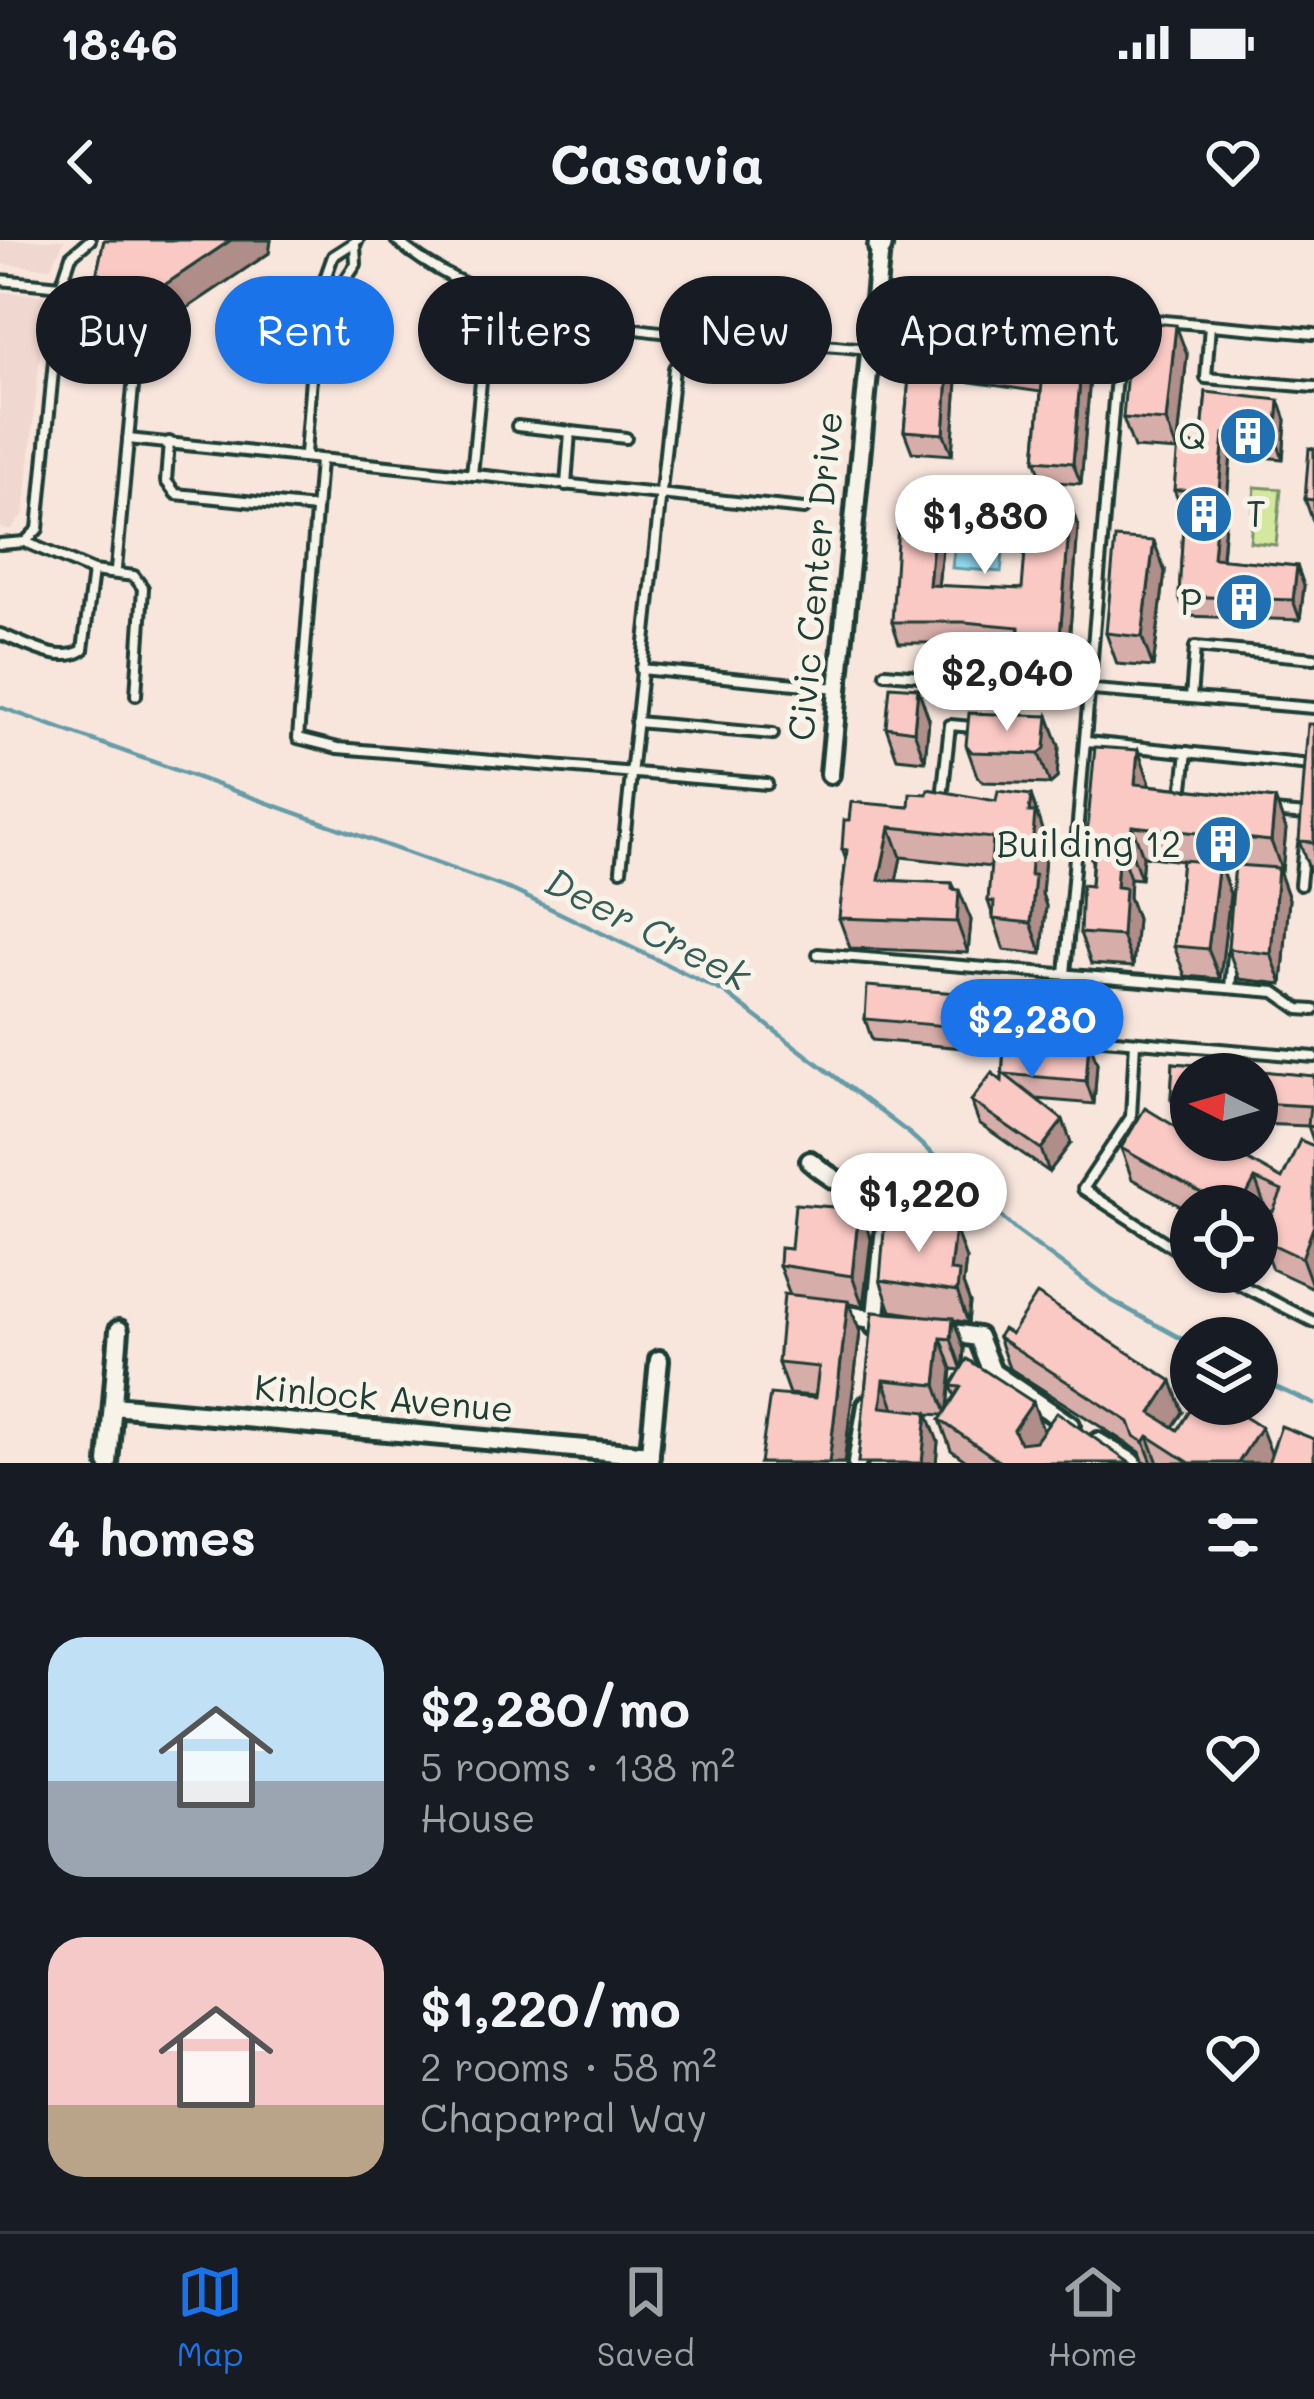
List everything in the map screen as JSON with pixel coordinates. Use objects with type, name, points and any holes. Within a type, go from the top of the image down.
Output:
[{"type":"street","name":"Civic Center Drive","points":[[878,276],[881,243]]},
{"type":"street","name":"Civic Center Drive","points":[[830,774],[867,384]]},
{"type":"street","points":[[809,1161],[832,1182],[860,1188],[886,1217],[874,1342]]},
{"type":"street","points":[[814,1310],[979,1337],[992,1372],[1133,1463]]},
{"type":"street","points":[[108,1463],[119,1330]]},
{"type":"street","points":[[650,1459],[659,1360]]},
{"type":"street","points":[[857,1463],[869,1387]]},
{"type":"street","name":"Kinlock Avenue","points":[[112,1406],[650,1459]]},
{"type":"street","points":[[1054,1440],[1066,1423]]},
{"type":"lane","points":[[64,276],[71,256],[90,240]]},
{"type":"lane","points":[[396,240],[459,283],[570,320],[856,348]]},
{"type":"lane","points":[[326,276],[333,256],[356,242]]},
{"type":"lane","points":[[348,276],[356,264],[356,242]]},
{"type":"lane","points":[[327,272],[336,276]]},
{"type":"lane","points":[[0,280],[36,284]]},
{"type":"lane","points":[[1162,322],[1314,334]]},
{"type":"lane","points":[[1210,326],[1206,378],[1314,387]]},
{"type":"lane","points":[[25,542],[38,529],[52,384]]},
{"type":"lane","points":[[116,569],[133,384]]},
{"type":"lane","points":[[305,454],[312,384]]},
{"type":"lane","points":[[472,475],[481,384]]},
{"type":"lane","points":[[621,870],[672,384]]},
{"type":"lane","points":[[1065,974],[1116,384]]},
{"type":"lane","points":[[517,426],[626,438]]},
{"type":"lane","points":[[566,485],[570,432]]},
{"type":"lane","points":[[128,439],[804,509]]},
{"type":"lane","points":[[169,442],[166,481],[176,494],[315,508]]},
{"type":"lane","points":[[320,461],[298,738],[338,748],[767,784]]},
{"type":"lane","points":[[0,544],[25,542],[93,571],[116,569],[134,576],[143,588],[136,695]]},
{"type":"lane","points":[[0,634],[64,658],[76,655],[83,650],[93,571]]},
{"type":"lane","points":[[1191,698],[1195,647],[1314,658]]},
{"type":"lane","points":[[641,669],[837,688]]},
{"type":"lane","points":[[885,673],[1314,707]]},
{"type":"lane","points":[[636,722],[773,734]]},
{"type":"lane","points":[[942,798],[950,725],[993,728]]},
{"type":"lane","points":[[1087,742],[1312,765],[1310,782]]},
{"type":"lane","points":[[1187,752],[1181,803],[1202,805]]},
{"type":"lane","points":[[1300,885],[1308,798]]},
{"type":"lane","points":[[1265,811],[1306,815]]},
{"type":"lane","points":[[1230,988],[1234,942]]},
{"type":"lane","points":[[818,954],[1275,992],[1299,1009],[1314,1010]]},
{"type":"lane","points":[[1028,1033],[1314,1057]]},
{"type":"lane","points":[[1135,1042],[1131,1117],[1083,1189],[1170,1245]]},
{"type":"lane","points":[[1257,1293],[1314,1322]]},
{"type":"shaded area","points":[[0,240],[65,240],[50,268],[0,264]]},
{"type":"shaded area","points":[[0,292],[36,294],[37,384],[24,514],[11,529],[0,528]]},
{"type":"green space","points":[[1255,487],[1281,489],[1276,545],[1250,542]]},
{"type":"water","points":[[956,531],[1005,535],[1001,572],[952,568]]},
{"type":"building","points":[[104,240],[231,240],[178,276],[102,276],[97,272]]},
{"type":"building","points":[[1162,324],[1176,325],[1166,421],[1123,418],[1126,384],[1162,384]]},
{"type":"building","points":[[908,384],[947,384],[944,434],[904,431]]},
{"type":"building","points":[[1042,384],[1080,384],[1073,463],[1035,460]]},
{"type":"building","points":[[1206,392],[1279,400],[1276,439],[1224,434],[1213,558],[1297,566],[1293,600],[1179,596],[1185,490],[1174,490],[1178,443],[1201,445]]},
{"type":"building","points":[[1309,448],[1314,449],[1314,500],[1305,499]]},
{"type":"building","points":[[1029,503],[1071,506],[1060,636],[964,622],[892,622],[899,507],[936,509],[929,585],[1022,589]]},
{"type":"building","points":[[1115,538],[1154,541],[1142,637],[1106,633]]},
{"type":"building","points":[[890,686],[918,688],[914,731],[886,727]]},
{"type":"building","points":[[969,713],[1048,716],[1045,748],[1039,754],[972,752],[966,745]]},
{"type":"building","points":[[1308,724],[1314,724],[1314,842],[1299,841]]},
{"type":"building","points":[[1095,747],[1138,750],[1135,784],[1275,799],[1271,841],[1132,826],[1130,848],[1119,847],[1116,887],[1125,888],[1122,936],[1080,933],[1082,885],[1091,886],[1094,845],[1086,844]]},
{"type":"building","points":[[928,789],[996,801],[998,791],[1031,795],[1029,812],[1035,812],[1030,875],[1035,875],[1031,923],[993,919],[994,902],[988,901],[993,838],[890,827],[879,880],[952,883],[952,889],[959,890],[957,922],[839,918],[847,850],[842,849],[844,820],[849,820],[851,802],[909,807],[910,793],[927,794]]},
{"type":"building","points":[[1182,860],[1219,863],[1208,949],[1174,946]]},
{"type":"building","points":[[1235,865],[1278,868],[1271,954],[1228,949]]},
{"type":"building","points":[[867,986],[995,996],[992,1030],[865,1019]]},
{"type":"building","points":[[1005,1029],[1089,1040],[1086,1081],[1004,1074],[1063,1120],[1041,1149],[971,1101],[992,1073],[1002,1081]]},
{"type":"building","points":[[1278,1073],[1314,1076],[1314,1127],[1308,1126],[1310,1106],[1278,1104]]},
{"type":"building","points":[[1145,1108],[1170,1123],[1170,1161],[1250,1161],[1282,1179],[1300,1140],[1314,1146],[1314,1225],[1302,1258],[1278,1247],[1282,1191],[1278,1185],[1255,1179],[1252,1185],[1187,1185],[1121,1148]]},
{"type":"building","points":[[795,1204],[859,1209],[852,1276],[779,1265],[780,1248],[791,1249]]},
{"type":"building","points":[[885,1219],[955,1228],[950,1271],[959,1272],[957,1292],[880,1280]]},
{"type":"building","points":[[784,1294],[848,1301],[829,1463],[760,1463],[770,1394],[815,1398],[819,1367],[778,1363]]},
{"type":"building","points":[[1037,1294],[1170,1380],[1151,1413],[1178,1430],[1181,1425],[1261,1427],[1238,1463],[1190,1463],[1148,1436],[1144,1442],[1134,1436],[1129,1422],[998,1337],[1003,1329],[1011,1334]]},
{"type":"building","points":[[873,1312],[953,1318],[951,1339],[941,1338],[936,1385],[884,1380],[881,1407],[927,1412],[922,1463],[858,1463]]},
{"type":"building","points":[[967,1359],[1033,1402],[1014,1430],[1020,1443],[1036,1441],[1057,1412],[1130,1463],[1002,1463],[940,1420],[961,1387],[951,1386]]},
{"type":"building","points":[[1281,1426],[1314,1439],[1314,1463],[1268,1463]]},
{"type":"waterway","name":"Deer Creek","points":[[0,707],[514,891],[724,992],[910,1134],[1017,1231],[1111,1300],[1170,1332]]},
{"type":"waterway","name":"Deer Creek","points":[[1278,1388],[1314,1404]]},
{"type":"place","name":"Q","points":[[1248,436]]},
{"type":"place","name":"T","points":[[1204,514]]},
{"type":"place","name":"P","points":[[1244,602]]},
{"type":"place","name":"Building 12","points":[[1223,844]]}]
